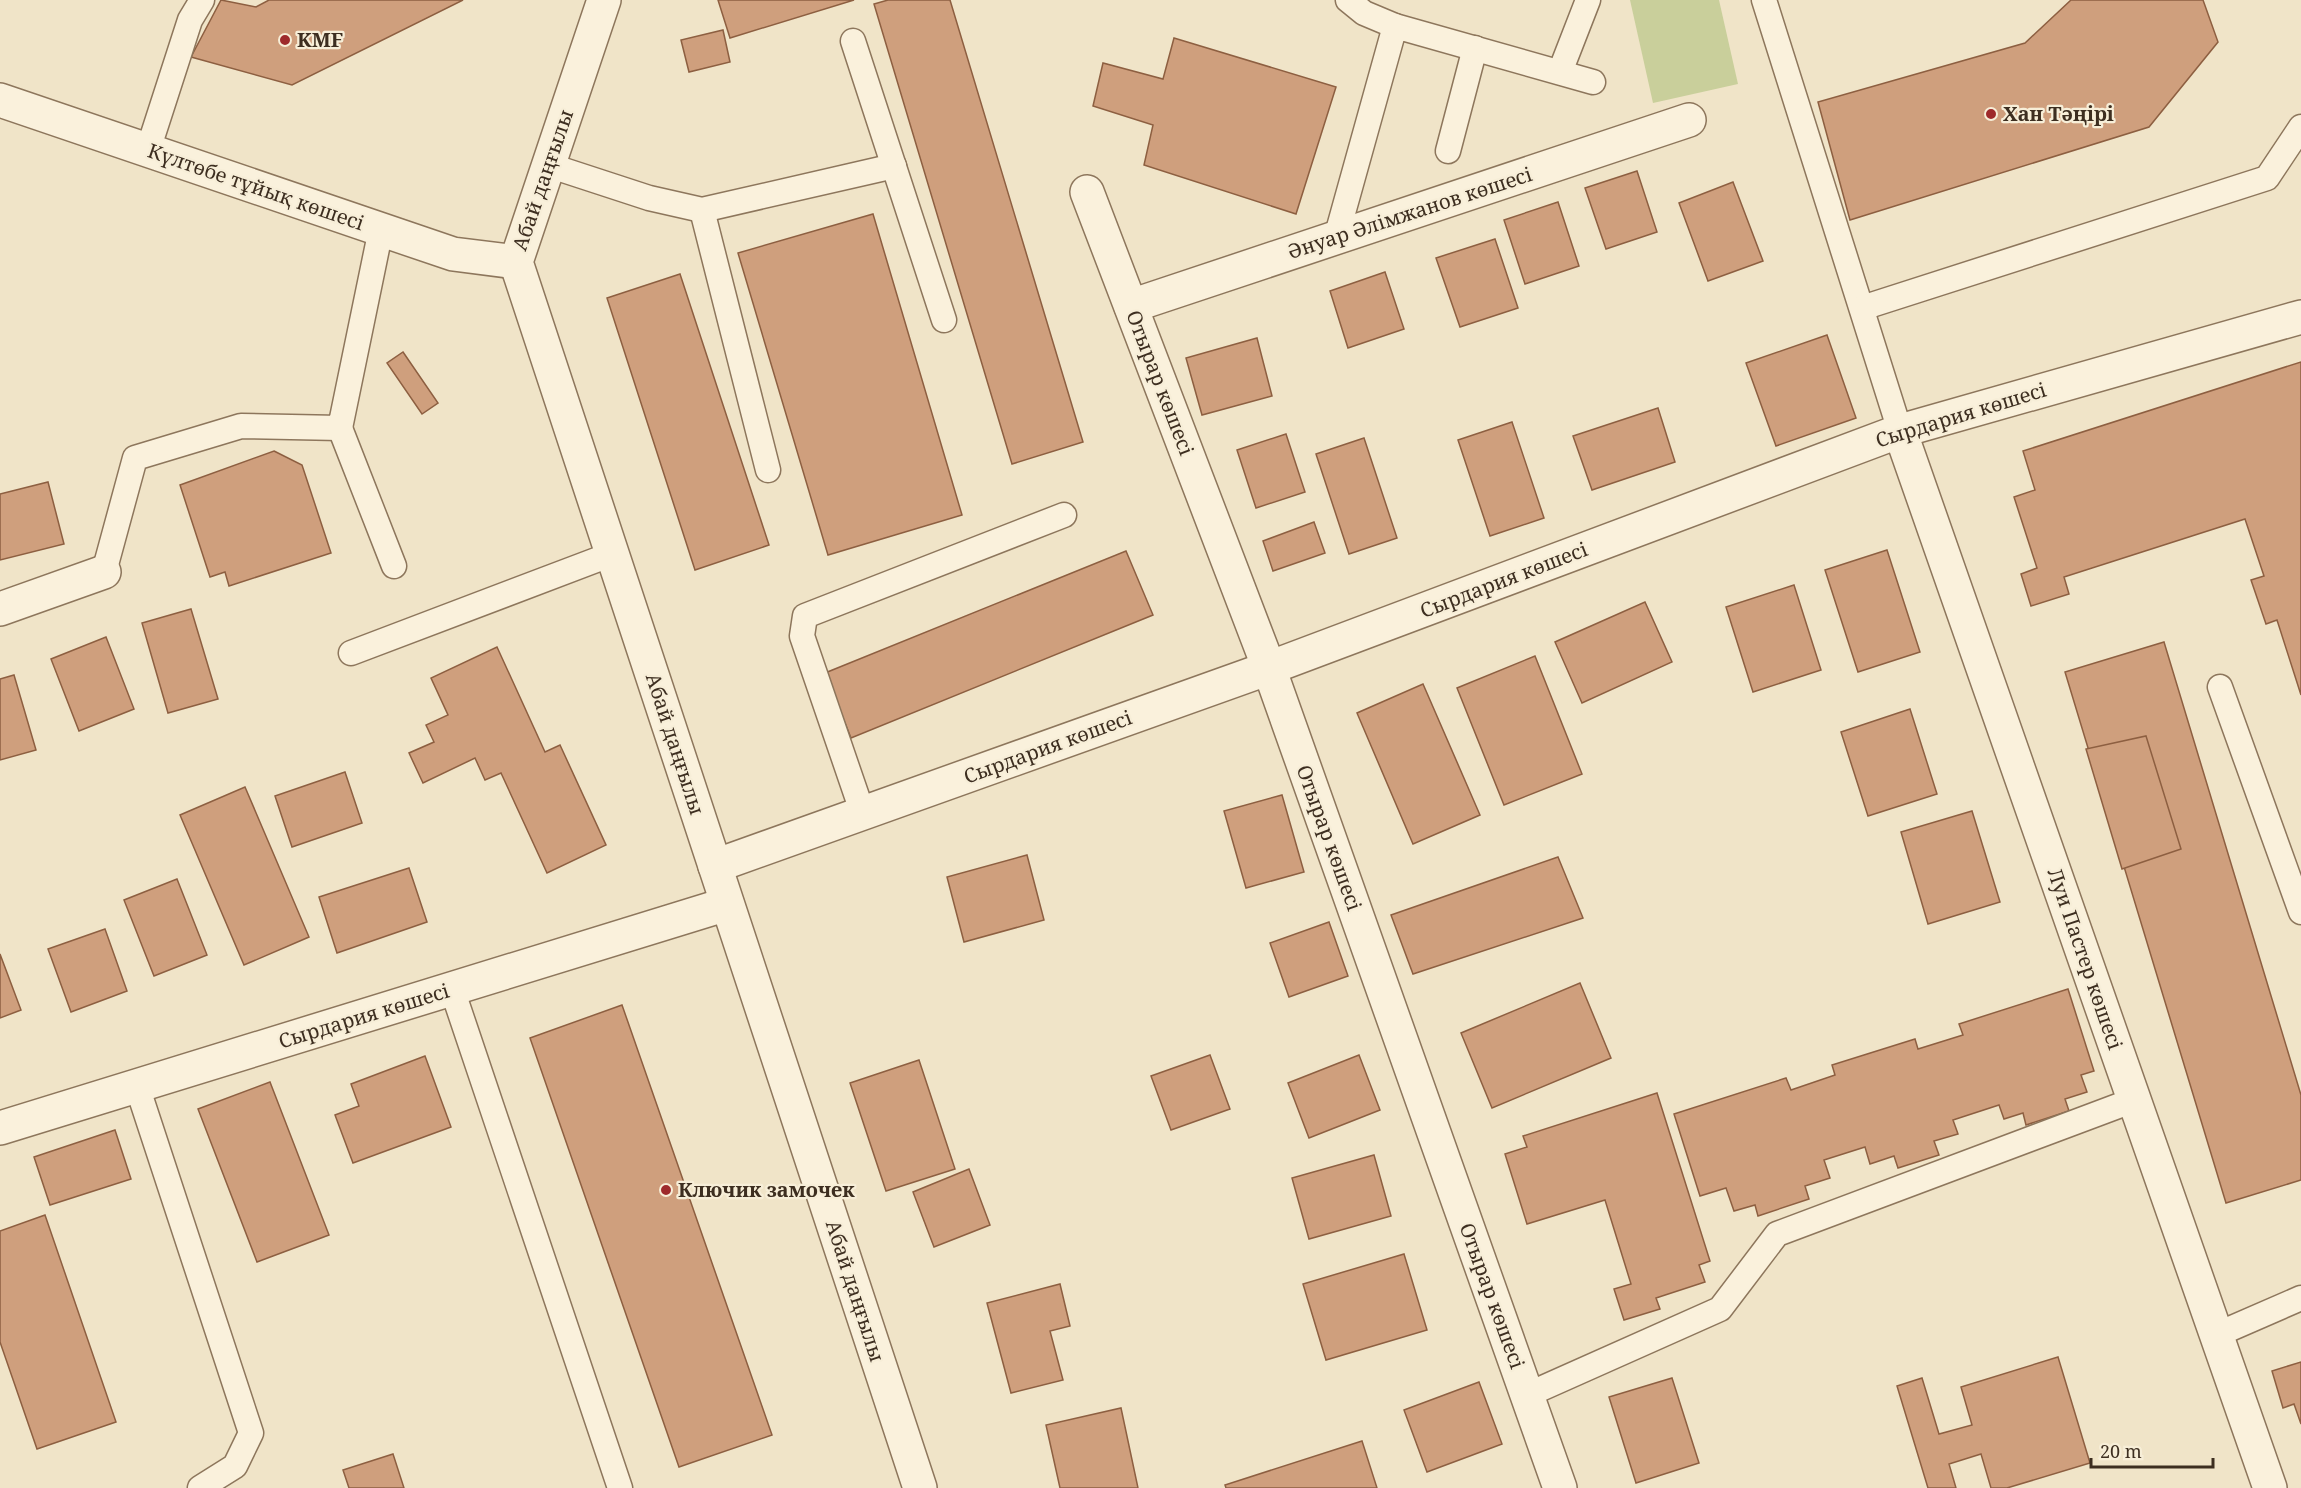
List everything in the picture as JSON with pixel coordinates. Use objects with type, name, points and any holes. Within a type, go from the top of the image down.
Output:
[{"type":"street","name":"Абай даңғылы","points":[[604,0],[516,262],[920,1488]]},
{"type":"street","name":"Күлтөбе тұйық көшесі","points":[[0,100],[453,254],[516,262]]},
{"type":"street","name":"Әнуар Әлімжанов көшесі","points":[[1131,306],[1689,120]]},
{"type":"street","name":"Отырар көшесі","points":[[1087,192],[1269,668],[1560,1488]]},
{"type":"street","name":"Сырдария көшесі","points":[[715,866],[1269,668],[1900,430],[2301,317]]},
{"type":"street","name":"Луи Пастер көшесі","points":[[1900,430],[2270,1488]]},
{"type":"street","points":[[0,609],[104,572]]},
{"type":"street","name":"Сырдария көшесі","points":[[0,1128],[728,904]]},
{"type":"lane","points":[[148,150],[190,20],[202,0]]},
{"type":"lane","points":[[1348,0],[1364,14],[1395,26],[1593,82]]},
{"type":"lane","points":[[1560,72],[1588,0]]},
{"type":"lane","points":[[1764,0],[1900,430]]},
{"type":"lane","points":[[1336,238],[1395,26]]},
{"type":"lane","points":[[853,41],[944,320]]},
{"type":"lane","points":[[1448,151],[1475,48]]},
{"type":"lane","points":[[1862,308],[2267,178],[2301,127]]},
{"type":"lane","points":[[548,165],[649,198],[702,210],[894,166]]},
{"type":"lane","points":[[702,210],[768,470]]},
{"type":"lane","points":[[381,229],[340,428],[394,566]]},
{"type":"lane","points":[[104,572],[135,458],[242,426],[340,428]]},
{"type":"lane","points":[[863,814],[802,636],[805,616],[1064,515]]},
{"type":"lane","points":[[351,653],[612,554]]},
{"type":"lane","points":[[2220,687],[2301,912]]},
{"type":"lane","points":[[452,989],[620,1488]]},
{"type":"lane","points":[[136,1086],[251,1433],[235,1466],[200,1488]]},
{"type":"lane","points":[[1527,1395],[1720,1309],[1777,1234],[2134,1100]]},
{"type":"lane","points":[[2216,1335],[2301,1298]]},
{"type":"green space","points":[[1630,0],[1719,0],[1738,84],[1653,103]]},
{"type":"building","points":[[221,0],[256,7],[269,0],[463,0],[292,85],[191,57]]},
{"type":"building","points":[[718,0],[854,0],[730,38]]},
{"type":"building","points":[[888,0],[950,0],[1083,442],[1012,464],[874,4]]},
{"type":"building","name":"Хан Тәңірі","points":[[2071,0],[2203,0],[2218,42],[2149,127],[1850,220],[1818,102],[2025,43]]},
{"type":"building","points":[[723,30],[730,62],[689,72],[681,40]]},
{"type":"building","points":[[1174,38],[1336,87],[1296,214],[1144,165],[1153,125],[1093,106],[1103,63],[1163,79]]},
{"type":"building","points":[[1637,171],[1657,232],[1606,249],[1585,188]]},
{"type":"building","points":[[1733,182],[1763,261],[1708,281],[1679,203]]},
{"type":"building","points":[[1558,202],[1579,266],[1525,284],[1504,220]]},
{"type":"building","points":[[873,214],[962,515],[828,555],[738,253]]},
{"type":"building","points":[[1495,239],[1518,308],[1460,327],[1436,258]]},
{"type":"building","points":[[1385,272],[1404,329],[1348,348],[1330,291]]},
{"type":"building","points":[[680,274],[769,545],[695,570],[607,298]]},
{"type":"building","points":[[1827,335],[1856,418],[1776,446],[1746,363]]},
{"type":"building","points":[[1257,338],[1272,396],[1202,415],[1186,358]]},
{"type":"building","points":[[403,352],[438,403],[422,414],[387,363]]},
{"type":"building","points":[[2301,362],[2301,695],[2277,620],[2266,624],[2251,580],[2264,576],[2245,519],[2064,577],[2069,594],[2031,606],[2021,574],[2037,568],[2014,497],[2035,490],[2023,451]]},
{"type":"building","points":[[1658,408],[1675,462],[1592,490],[1573,436]]},
{"type":"building","points":[[1512,422],[1544,518],[1490,536],[1458,440]]},
{"type":"building","points":[[1286,434],[1305,492],[1256,508],[1237,450]]},
{"type":"building","points":[[1364,438],[1397,538],[1349,554],[1316,454]]},
{"type":"building","points":[[274,451],[302,465],[331,553],[229,586],[225,572],[210,577],[180,485]]},
{"type":"building","points":[[48,482],[64,544],[0,560],[0,494]]},
{"type":"building","points":[[1314,522],[1325,553],[1273,571],[1263,541]]},
{"type":"building","points":[[1887,550],[1920,652],[1858,672],[1825,570]]},
{"type":"building","points":[[1126,551],[1153,615],[851,738],[825,673]]},
{"type":"building","points":[[1794,585],[1821,670],[1753,692],[1726,607]]},
{"type":"building","points":[[1645,602],[1672,662],[1582,703],[1555,642]]},
{"type":"building","points":[[191,609],[218,699],[168,713],[142,623]]},
{"type":"building","points":[[106,637],[134,709],[79,731],[51,659]]},
{"type":"building","points":[[2164,642],[2301,1095],[2301,1180],[2226,1203],[2065,672]]},
{"type":"building","points":[[497,647],[545,752],[560,745],[606,845],[547,873],[501,773],[485,780],[475,758],[423,783],[409,753],[434,742],[426,725],[448,715],[431,678]]},
{"type":"building","points":[[1535,656],[1582,774],[1504,805],[1457,688]]},
{"type":"building","points":[[14,675],[36,750],[0,760],[0,679]]},
{"type":"building","points":[[1423,684],[1480,815],[1413,844],[1357,713]]},
{"type":"building","points":[[1910,709],[1937,794],[1868,816],[1841,732]]},
{"type":"building","points":[[2146,736],[2181,849],[2122,869],[2086,749]]},
{"type":"building","points":[[345,772],[362,823],[292,847],[275,796]]},
{"type":"building","points":[[245,787],[309,937],[244,965],[180,815]]},
{"type":"building","points":[[1282,795],[1304,872],[1246,888],[1224,811]]},
{"type":"building","points":[[1972,811],[2000,902],[1928,924],[1901,832]]},
{"type":"building","points":[[1027,855],[1044,920],[964,942],[947,877]]},
{"type":"building","points":[[1558,857],[1583,918],[1413,974],[1391,915]]},
{"type":"building","points":[[409,868],[427,922],[337,953],[319,897]]},
{"type":"building","points":[[177,879],[207,955],[154,976],[124,900]]},
{"type":"building","points":[[1329,922],[1348,976],[1289,997],[1270,943]]},
{"type":"building","points":[[105,929],[127,991],[71,1012],[48,949]]},
{"type":"building","points":[[0,954],[21,1010],[0,1018]]},
{"type":"building","points":[[1580,983],[1611,1058],[1492,1108],[1461,1033]]},
{"type":"building","points":[[2068,989],[2094,1071],[2081,1075],[2087,1092],[2065,1099],[2069,1111],[2026,1125],[2023,1113],[2004,1119],[1999,1105],[1953,1120],[1958,1134],[1934,1141],[1939,1155],[1898,1168],[1894,1156],[1870,1164],[1865,1147],[1824,1160],[1830,1178],[1805,1186],[1809,1199],[1758,1216],[1755,1205],[1734,1211],[1726,1188],[1700,1196],[1674,1114],[1786,1078],[1791,1090],[1835,1075],[1832,1065],[1915,1039],[1918,1049],[1963,1035],[1959,1024]]},
{"type":"building","points":[[622,1005],[772,1435],[679,1467],[530,1038]]},
{"type":"building","points":[[1210,1055],[1230,1109],[1171,1130],[1151,1076]]},
{"type":"building","points":[[1359,1055],[1380,1110],[1309,1138],[1288,1083]]},
{"type":"building","points":[[425,1056],[451,1127],[353,1163],[335,1115],[359,1106],[351,1084]]},
{"type":"building","points":[[919,1060],[955,1169],[886,1191],[850,1083]]},
{"type":"building","points":[[270,1082],[329,1235],[257,1262],[198,1109]]},
{"type":"building","points":[[1657,1093],[1710,1261],[1699,1265],[1705,1282],[1656,1298],[1660,1309],[1624,1320],[1614,1289],[1631,1284],[1605,1200],[1527,1224],[1505,1154],[1527,1147],[1523,1136]]},
{"type":"building","points":[[115,1130],[131,1179],[50,1205],[34,1157]]},
{"type":"building","points":[[1374,1155],[1391,1216],[1309,1239],[1292,1178]]},
{"type":"building","points":[[969,1169],[990,1225],[934,1247],[913,1192]]},
{"type":"building","points":[[45,1215],[116,1422],[37,1449],[0,1342],[0,1231]]},
{"type":"building","points":[[1404,1254],[1427,1330],[1326,1360],[1303,1284]]},
{"type":"building","points":[[1060,1284],[1070,1326],[1050,1331],[1063,1380],[1011,1393],[987,1303]]},
{"type":"building","points":[[2058,1357],[2090,1463],[2007,1488],[1991,1488],[1981,1454],[1949,1464],[1956,1488],[1928,1488],[1897,1386],[1922,1378],[1939,1434],[1972,1425],[1961,1387]]},
{"type":"building","points":[[2301,1362],[2301,1424],[2294,1404],[2283,1408],[2272,1371]]},
{"type":"building","points":[[1672,1378],[1699,1463],[1636,1483],[1609,1397]]},
{"type":"building","points":[[1479,1382],[1502,1444],[1427,1472],[1404,1410]]},
{"type":"building","points":[[1121,1408],[1138,1488],[1060,1488],[1046,1425]]},
{"type":"building","points":[[1362,1441],[1377,1488],[1226,1488],[1225,1485]]},
{"type":"building","points":[[393,1454],[404,1488],[349,1488],[343,1470]]},
{"type":"place","name":"KMF","points":[[285,40]]},
{"type":"place","name":"Хан Тәңірі","points":[[1991,114]]},
{"type":"place","name":"Ключик замочек","points":[[666,1190]]}]
